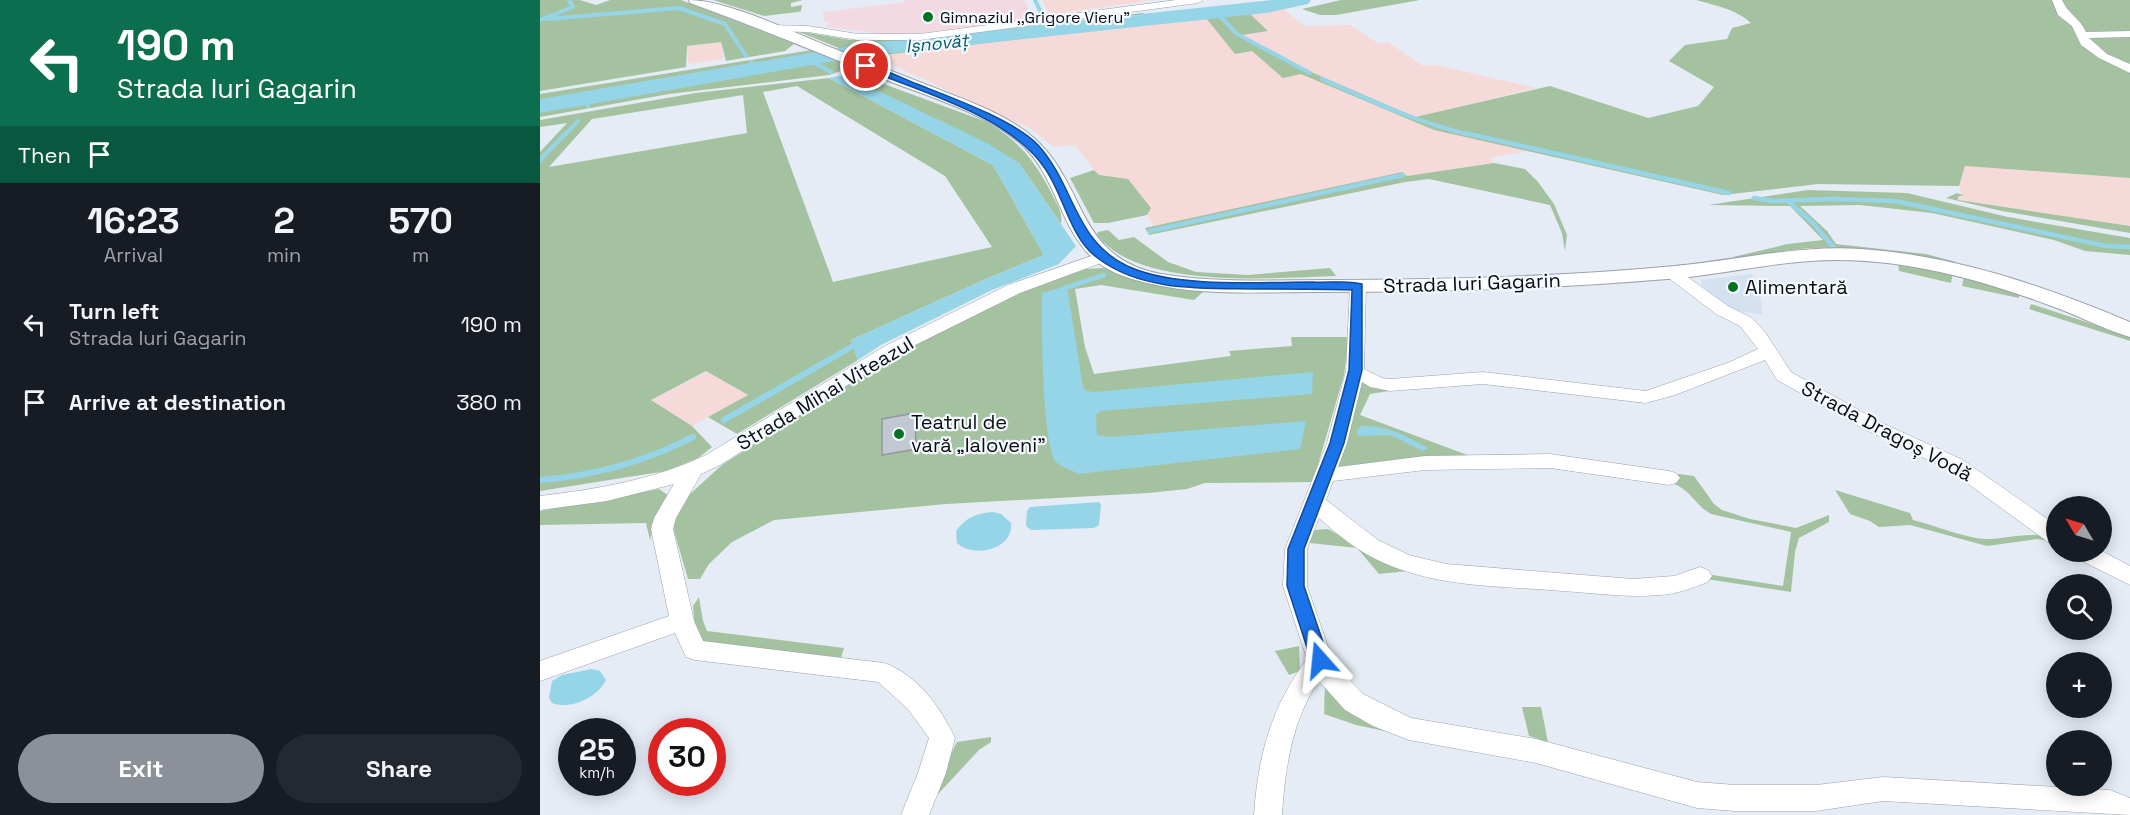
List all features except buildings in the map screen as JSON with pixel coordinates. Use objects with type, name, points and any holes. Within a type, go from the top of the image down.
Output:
[{"type":"main road","name":"Strada Iuri Gagarin","points":[[695,0],[973,110],[1024,138],[1044,159],[1082,232],[1103,257],[1138,275],[1171,281],[1223,285],[1482,284],[1672,273],[1822,254],[1847,254],[1899,258],[1968,272],[2070,304],[2130,330]]},
{"type":"street","points":[[768,28],[808,29],[858,37],[920,37],[1040,23],[1198,0]]},
{"type":"street","points":[[2057,0],[2062,13],[2077,24],[2084,35],[2085,43],[2103,56],[2130,69]]},
{"type":"street","points":[[2084,35],[2130,34]]},
{"type":"street","name":"Strada Mihai Viteazul","points":[[540,503],[621,490],[693,471],[891,350],[1014,289],[1103,257]]},
{"type":"street","name":"Strada Dragoș Vodă","points":[[1672,273],[1722,310],[1746,322],[1759,336],[1784,376],[1873,426],[1956,465],[2046,529]]},
{"type":"street","points":[[1358,286],[1355,370],[1337,443],[1296,549],[1295,586],[1320,660],[1329,675],[1354,702],[1382,718],[1409,729],[1536,751],[1697,795],[1735,798],[1816,798],[1883,789],[2110,803],[2130,811]]},
{"type":"street","points":[[1355,370],[1377,383],[1390,385],[1483,378],[1646,397],[1664,394],[1704,377],[1738,367],[1767,352]]},
{"type":"street","points":[[1323,476],[1425,463],[1550,461],[1670,478]]},
{"type":"street","points":[[693,471],[665,518],[662,529],[682,621],[695,650],[884,673],[901,684],[926,711],[942,738],[932,773],[915,815]]},
{"type":"street","points":[[1313,501],[1357,538],[1379,551],[1401,561],[1440,571],[1505,579],[1629,587],[1674,585],[1700,576]]},
{"type":"street","points":[[2103,562],[2130,576]]},
{"type":"street","points":[[540,670],[682,621]]},
{"type":"street","points":[[1268,815],[1270,785],[1282,727],[1304,682],[1320,660]]},
{"type":"shaded area","name":"Gimnaziul ,,Grigore Vieru\"","points":[[905,0],[1025,0],[1033,21],[924,33],[882,34],[825,27],[831,22],[824,22],[823,12],[905,2]]},
{"type":"shaded area","points":[[1042,0],[1154,0],[1050,15]]},
{"type":"shaded area","points":[[1281,7],[1304,26],[1350,25],[1379,44],[1388,42],[1423,66],[1436,65],[1536,88],[1415,117],[1309,71],[1241,34],[1248,13]]},
{"type":"shaded area","points":[[1206,18],[1283,77],[1301,73],[1434,130],[1529,151],[1489,158],[1494,163],[1407,176],[1402,172],[1154,227],[1147,215],[1150,208],[1128,179],[1098,175],[1075,145],[1053,147],[1031,129],[873,56]]},
{"type":"shaded area","points":[[721,42],[724,59],[688,64],[687,46]]},
{"type":"shaded area","points":[[1965,166],[2130,178],[2130,226],[1957,200],[1962,195],[1959,186]]},
{"type":"shaded area","points":[[1752,274],[1759,287],[1763,315],[1731,310],[1701,285],[1701,280]]},
{"type":"shaded area","points":[[707,371],[748,395],[692,426],[651,400]]},
{"type":"green space","points":[[540,0],[580,0],[596,5],[610,0],[681,0],[794,44],[785,51],[726,61],[721,42],[687,46],[686,67],[540,91]]},
{"type":"green space","points":[[713,0],[803,0],[791,3],[791,7],[802,5],[801,11],[764,16]]},
{"type":"green space","points":[[1341,0],[1420,0],[1336,15],[1320,15],[1302,9]]},
{"type":"green space","points":[[1696,0],[2130,0],[2130,178],[1965,166],[1959,186],[1818,184],[1723,195],[1434,130],[1301,74],[1283,78],[1252,51],[1235,54],[1206,18],[874,56],[888,63],[878,64],[797,31],[851,40],[921,39],[1143,13],[1147,17],[1262,2],[1273,3],[1281,7],[1249,13],[1268,31],[1242,35],[1309,71],[1415,117],[1550,86],[1648,118],[1698,106],[1714,87],[1669,61],[1685,45],[1727,39],[1732,28],[1751,23],[1733,11]]},
{"type":"green space","points":[[812,50],[849,65],[847,69],[829,75],[669,94],[540,117],[540,94]]},
{"type":"green space","points":[[854,73],[987,122],[999,129],[1025,153],[1039,171],[1059,209],[1061,224],[1019,163],[845,75]]},
{"type":"green space","points":[[829,78],[993,165],[1044,255],[851,340],[858,360],[737,434],[708,417],[748,395],[706,371],[651,400],[692,426],[712,447],[698,458],[666,471],[540,491],[540,152],[567,123],[540,127],[540,120],[696,93]],"holes":[[[797,86],[945,176],[992,247],[833,282],[763,92]],[[743,95],[747,133],[549,167],[592,119]]]},
{"type":"green space","points":[[1494,163],[1525,169],[1538,182],[1554,204],[1567,235],[1565,251],[1562,233],[1550,205],[1429,179],[1149,235],[1145,228],[1402,172],[1407,176]]},
{"type":"green space","points":[[1094,170],[1099,175],[1128,179],[1151,208],[1147,215],[1108,223],[1094,223],[1070,178]]},
{"type":"green space","points":[[1808,190],[1907,193],[2008,217],[2130,238],[2130,255],[2085,251],[2054,240],[1932,213],[1860,205],[1800,206],[1827,231],[1836,244],[1926,254],[1956,262],[1831,248],[1775,252],[1736,260],[1733,257],[1788,244],[1823,240],[1790,206],[1708,205]]},
{"type":"green space","points":[[1957,193],[1963,195],[1958,197],[1958,200],[2130,226],[2130,233],[2002,211],[1946,198]]},
{"type":"green space","points":[[1108,230],[1119,240],[1134,237],[1168,262],[1196,272],[1248,275],[1330,268],[1336,276],[1243,278],[1208,277],[1173,272],[1142,264],[1116,252],[1097,234]]},
{"type":"green space","points":[[1898,263],[1953,273],[1951,283],[1899,271]]},
{"type":"green space","points":[[1104,268],[1132,279],[1204,291],[1194,300],[1101,285],[1075,289],[1085,347],[1094,374],[1231,356],[1229,351],[1292,346],[1291,337],[1349,337],[1344,375],[1313,482],[1205,483],[1187,489],[1148,493],[946,504],[774,520],[732,542],[709,564],[700,579],[688,579],[672,524],[690,494],[722,465],[859,376],[972,314],[1057,276],[1084,269]]},
{"type":"green space","points":[[1964,276],[2019,292],[2019,298],[1962,286]]},
{"type":"green space","points":[[2031,304],[2120,333],[2130,338],[2130,341],[2029,309]]},
{"type":"green space","points":[[1359,380],[1389,391],[1370,394],[1360,415],[1478,459],[1407,461],[1335,469]]},
{"type":"green space","points":[[1671,473],[1694,476],[1714,504],[1722,510],[1750,519],[1796,528],[1829,515],[1829,522],[1799,538],[1795,552],[1791,592],[1706,579],[1706,574],[1783,586],[1791,532],[1711,514],[1683,489],[1669,482]]},
{"type":"green space","points":[[659,489],[669,496],[655,521],[650,540],[646,523],[540,525],[540,511]]},
{"type":"green space","points":[[1835,490],[1910,513],[1913,520],[1970,537],[1987,539],[2032,535],[2046,537],[2046,540],[2037,539],[1987,546],[1910,525],[1879,527],[1850,514]]},
{"type":"green space","points":[[1328,529],[1408,571],[1379,574],[1357,548],[1310,543],[1311,533],[1315,530]]},
{"type":"green space","points":[[699,597],[707,631],[844,648],[840,661],[704,643],[695,629],[693,606]]},
{"type":"green space","points":[[1299,646],[1300,671],[1289,675],[1275,651]]},
{"type":"green space","points":[[1325,683],[1413,737],[1356,725],[1324,714]]},
{"type":"green space","points":[[1522,707],[1541,707],[1548,742],[1529,736]]},
{"type":"green space","points":[[991,737],[991,742],[979,750],[926,807],[927,800],[957,742]]},
{"type":"water","points":[[845,75],[987,143],[1019,163],[1076,246],[1059,264],[992,290],[881,345],[858,360],[851,340],[1044,255],[993,165],[829,78]]},
{"type":"water","points":[[1067,286],[1083,387],[1086,391],[1313,372],[1312,394],[1101,411],[1096,415],[1097,435],[1110,437],[1306,421],[1300,449],[1078,474],[1057,463],[1052,452],[1045,409],[1042,293]]},
{"type":"water","points":[[1362,426],[1388,429],[1428,448],[1423,451],[1391,435],[1358,436],[1357,430]]},
{"type":"water","points":[[1099,502],[1101,505],[1099,525],[1094,528],[1031,530],[1026,526],[1027,511],[1030,507]]},
{"type":"water","points":[[993,512],[1001,514],[1011,523],[1010,532],[1000,545],[982,551],[964,548],[957,543],[956,531],[963,523],[977,515]]},
{"type":"water","points":[[592,669],[600,671],[606,680],[596,692],[575,704],[552,703],[549,698],[552,681],[562,675]]},
{"type":"waterway","points":[[540,20],[573,7],[569,0]]},
{"type":"waterway","points":[[1035,0],[1044,19]]},
{"type":"waterway","name":"Ișnovăț","points":[[540,106],[863,50],[1092,27],[1266,7],[1301,0]]},
{"type":"waterway","points":[[547,19],[679,8],[725,24],[746,56]]},
{"type":"waterway","points":[[1216,12],[1237,34],[1310,73]]},
{"type":"waterway","name":"Ișnovăț","points":[[1046,25],[1049,32]]},
{"type":"waterway","points":[[809,60],[831,72]]},
{"type":"waterway","name":"Ișnovăț","points":[[751,62],[758,69]]},
{"type":"waterway","points":[[1322,79],[1413,118],[1471,135]]},
{"type":"waterway","name":"Ișnovăț","points":[[588,106],[590,97]]},
{"type":"waterway","points":[[565,135],[578,121]]},
{"type":"waterway","points":[[540,160],[566,133]]},
{"type":"waterway","points":[[1465,133],[1729,193]]},
{"type":"waterway","points":[[1150,231],[1403,175]]},
{"type":"waterway","points":[[1754,198],[1774,201],[1833,199],[1895,201],[2106,246],[2130,247]]},
{"type":"waterway","points":[[1788,201],[1813,223],[1834,248]]},
{"type":"waterway","points":[[1062,289],[1104,275]]},
{"type":"waterway","points":[[724,420],[860,342]]},
{"type":"waterway","points":[[540,480],[580,475],[638,461],[693,437]]},
{"type":"place","name":"Gimnaziul ,,Grigore Vieru\"","points":[[928,17]]},
{"type":"place","name":"Alimentară","points":[[1733,287]]},
{"type":"place","name":"Teatrul de vară „Ialoveni”","points":[[899,434]]},
{"type":"route","points":[[866,66],[973,110],[1024,138],[1034,147],[1052,171],[1082,232],[1092,246],[1103,257],[1128,271],[1153,279],[1202,284],[1358,286],[1355,370],[1337,443],[1296,549],[1295,586],[1320,660]]}]
